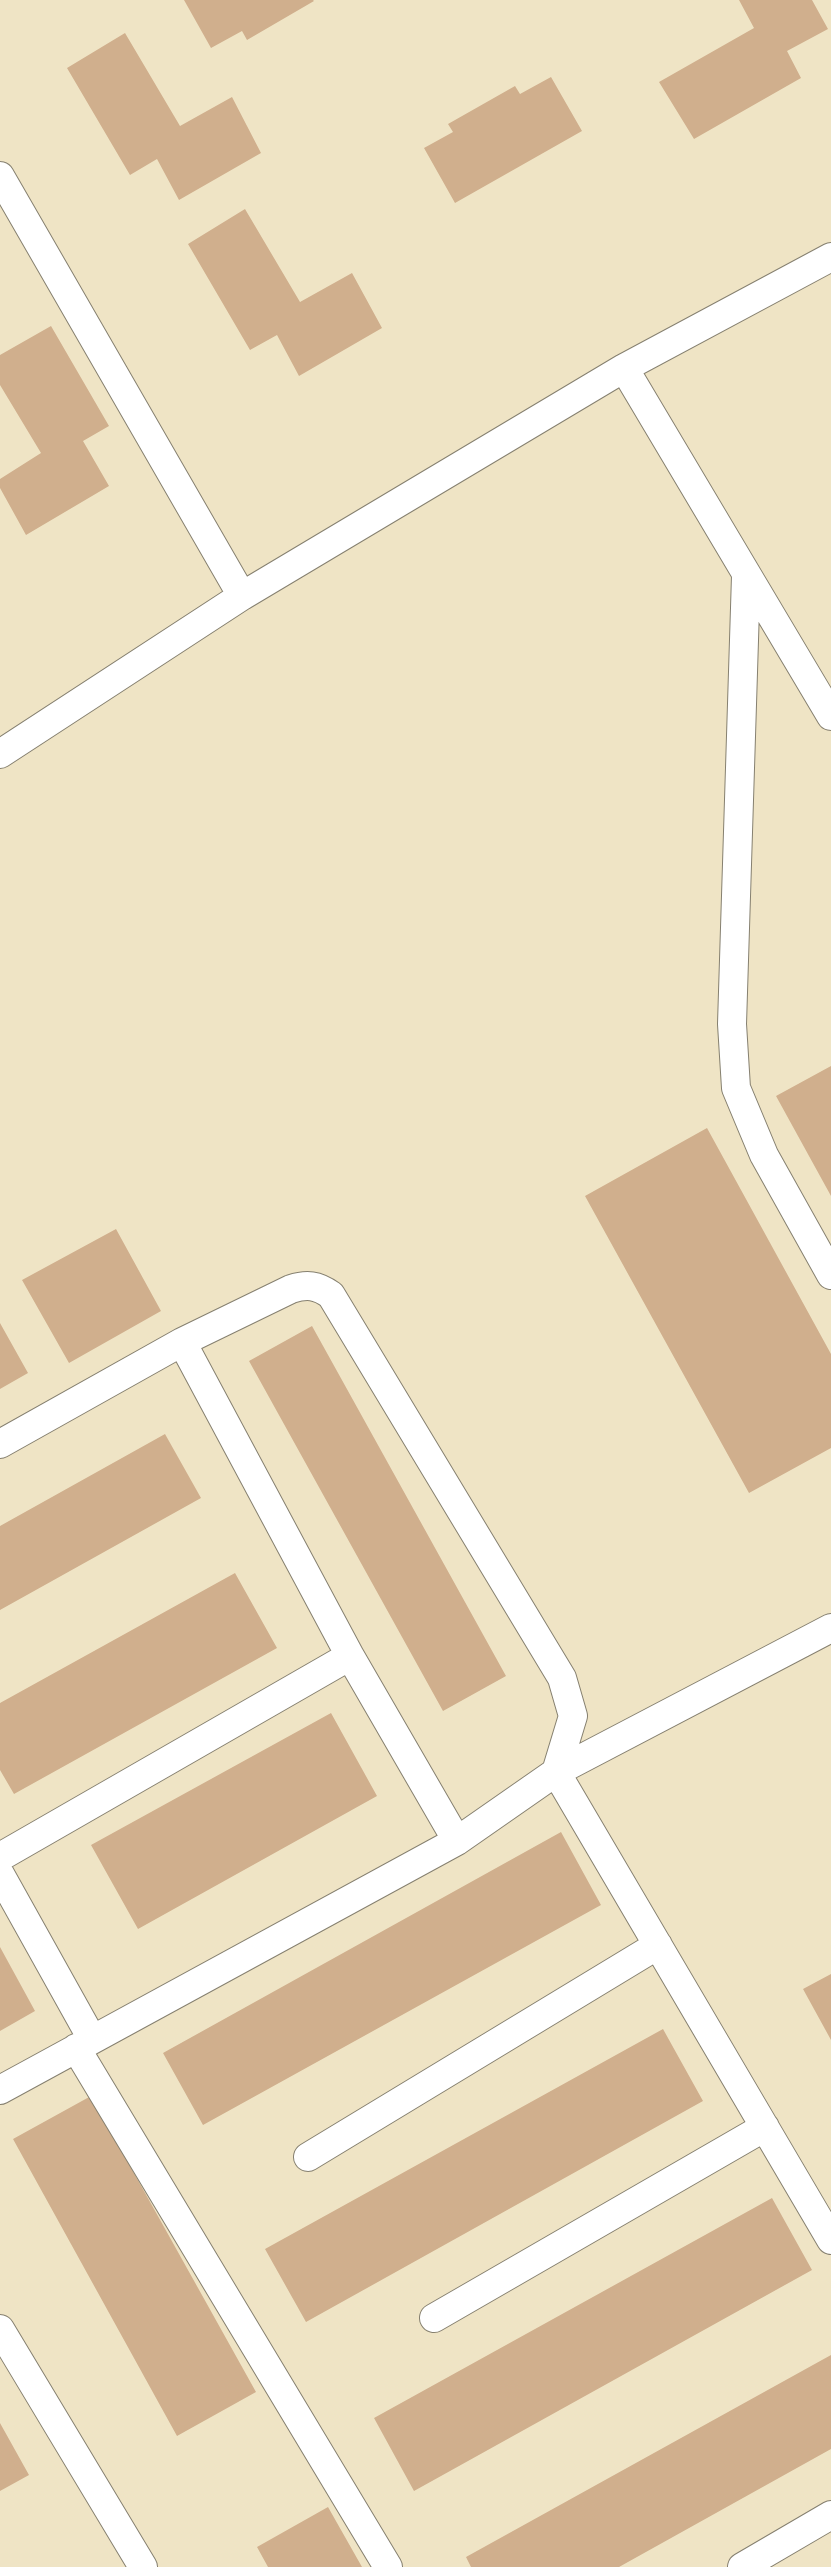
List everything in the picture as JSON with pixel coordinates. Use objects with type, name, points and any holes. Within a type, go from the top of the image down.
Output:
[{"type":"street","points":[[0,176],[242,596]]},
{"type":"street","points":[[0,754],[242,596],[624,368],[831,257]]},
{"type":"street","points":[[624,368],[831,716]]},
{"type":"street","points":[[746,576],[732,1024],[736,1088],[764,1155],[831,1275]]},
{"type":"street","points":[[0,1444],[182,1342],[291,1289],[305,1285],[321,1288],[331,1294],[562,1678],[573,1716],[556,1772],[831,2240]]},
{"type":"street","points":[[182,1342],[350,1656],[457,1841]]},
{"type":"street","points":[[0,2090],[457,1841],[556,1772],[831,1628]]},
{"type":"street","points":[[0,1857],[350,1656]]},
{"type":"street","points":[[0,1874],[84,2044],[388,2567]]},
{"type":"street","points":[[308,2157],[658,1945]]},
{"type":"street","points":[[434,2318],[765,2127]]},
{"type":"street","points":[[0,2329],[143,2567]]},
{"type":"street","points":[[742,2567],[831,2516]]},
{"type":"building","points":[[184,0],[314,1],[247,40],[242,31],[211,48]]},
{"type":"building","points":[[739,0],[812,0],[828,29],[787,51],[801,78],[694,139],[659,82],[754,28]]},
{"type":"building","points":[[125,33],[180,126],[232,97],[261,153],[179,200],[157,159],[130,175],[67,68]]},
{"type":"building","points":[[551,77],[582,131],[455,203],[424,148],[453,132],[448,124],[515,86],[520,94]]},
{"type":"building","points":[[245,209],[300,302],[352,273],[382,328],[299,376],[277,335],[250,350],[188,244]]},
{"type":"building","points":[[51,326],[109,426],[83,441],[109,486],[26,535],[0,488],[0,479],[41,453],[0,385],[0,355]]},
{"type":"building","points":[[831,1066],[831,1196],[776,1096]]},
{"type":"building","points":[[707,1128],[831,1354],[831,1448],[749,1493],[585,1196]]},
{"type":"building","points":[[116,1229],[161,1311],[69,1363],[22,1280]]},
{"type":"building","points":[[0,1323],[28,1373],[0,1389]]},
{"type":"building","points":[[312,1326],[506,1676],[443,1711],[249,1361]]},
{"type":"building","points":[[165,1434],[201,1498],[0,1610],[0,1526]]},
{"type":"building","points":[[235,1573],[277,1648],[14,1794],[0,1770],[0,1703]]},
{"type":"building","points":[[331,1713],[377,1796],[138,1929],[91,1845]]},
{"type":"building","points":[[561,1832],[601,1905],[203,2125],[163,2053]]},
{"type":"building","points":[[0,1947],[35,2011],[0,2031]]},
{"type":"building","points":[[831,1974],[831,2040],[803,1989]]},
{"type":"building","points":[[663,2029],[703,2101],[306,2322],[265,2249]]},
{"type":"building","points":[[91,2096],[256,2392],[177,2436],[13,2139]]},
{"type":"building","points":[[772,2198],[812,2270],[414,2491],[374,2418]]},
{"type":"building","points":[[831,2355],[831,2449],[619,2567],[471,2567],[466,2557]]},
{"type":"building","points":[[0,2423],[29,2475],[0,2491]]},
{"type":"building","points":[[328,2507],[362,2567],[268,2567],[257,2547]]}]
